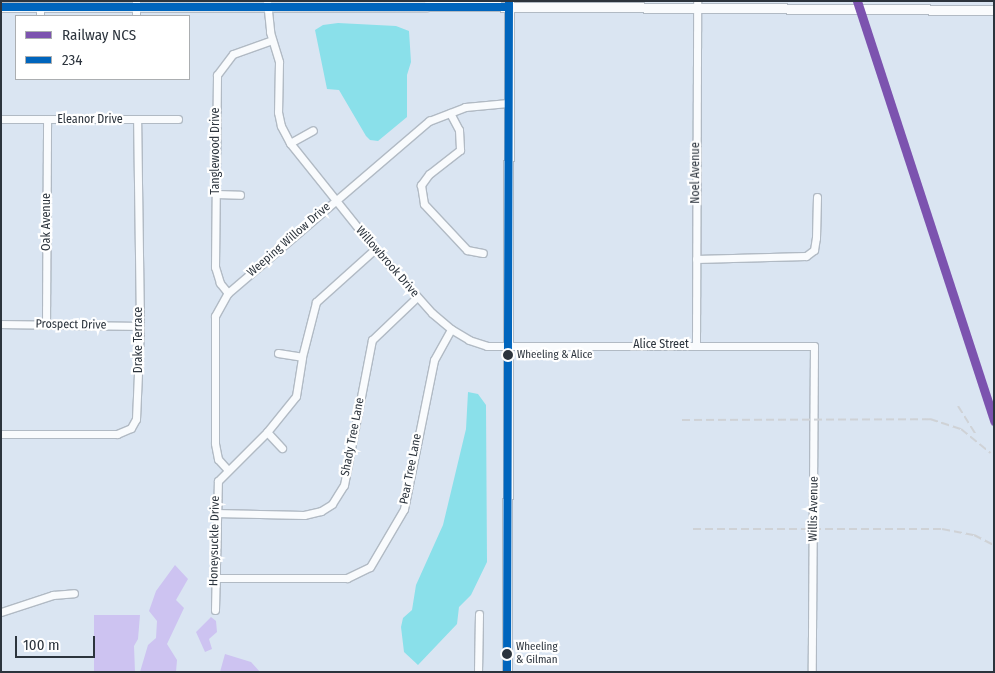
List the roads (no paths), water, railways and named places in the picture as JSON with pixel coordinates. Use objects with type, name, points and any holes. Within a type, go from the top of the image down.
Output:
[{"type":"main road","points":[[1,7],[40,11],[140,4],[509,4],[994,10]]},
{"type":"main road","points":[[507,672],[509,4]]},
{"type":"street","name":"Willowbrook Drive","points":[[267,4],[272,40],[279,62],[280,119],[290,143],[375,249],[417,297],[451,329],[478,343],[507,346]]},
{"type":"street","name":"Noel Avenue","points":[[696,345],[697,5]]},
{"type":"street","name":"Tanglewood Drive","points":[[228,293],[220,284],[215,267],[217,75],[233,54],[272,40]]},
{"type":"street","name":"Weeping Willow Drive","points":[[227,469],[218,459],[215,443],[215,316],[228,293],[334,200],[429,122],[466,107],[508,103]]},
{"type":"street","points":[[450,113],[459,130],[460,150],[429,174],[421,185],[424,204],[467,250],[483,254]]},
{"type":"street","name":"Eleanor Drive","points":[[1,119],[178,119]]},
{"type":"street","name":"Oak Avenue","points":[[46,324],[47,119]]},
{"type":"street","name":"Drake Terrace","points":[[1,434],[117,434],[131,428],[138,414],[140,326],[137,120]]},
{"type":"street","points":[[290,143],[313,130]]},
{"type":"street","points":[[216,194],[240,195]]},
{"type":"street","points":[[696,259],[806,256],[814,250],[817,197]]},
{"type":"street","name":"Honeysuckle Drive","points":[[215,610],[216,488],[227,469],[266,432],[296,396],[302,357],[316,302],[375,249]]},
{"type":"street","name":"Shady Tree Lane","points":[[215,513],[304,515],[321,511],[332,504],[344,485],[372,340],[417,297]]},
{"type":"street","name":"Prospect Drive","points":[[1,324],[140,326]]},
{"type":"street","name":"Pear Tree Lane","points":[[214,578],[347,578],[370,567],[401,518],[434,360],[451,329]]},
{"type":"street","name":"Alice Street","points":[[507,346],[814,346]]},
{"type":"street","name":"Willis Avenue","points":[[812,672],[814,346]]},
{"type":"street","points":[[278,353],[302,357]]},
{"type":"street","points":[[266,432],[282,448]]},
{"type":"street","points":[[1,612],[53,595],[74,593]]},
{"type":"street","points":[[478,672],[479,614]]},
{"type":"water","points":[[338,23],[396,26],[409,31],[411,62],[407,75],[407,117],[378,141],[370,140],[366,136],[339,90],[327,89],[315,30],[323,25]]},
{"type":"water","points":[[468,392],[478,394],[486,405],[487,562],[471,595],[459,607],[457,624],[418,665],[404,652],[401,627],[403,618],[412,610],[416,585],[443,525],[466,429]]},
{"type":"railway","points":[[958,406],[976,435]]},
{"type":"railway","points":[[682,420],[930,419],[961,429],[991,453]]},
{"type":"railway","points":[[693,529],[942,529],[974,535],[994,545]]},
{"type":"rail line","name":"NCS","points":[[857,1],[994,421]]},
{"type":"place","name":"Wheeling & Alice","points":[[508,355]]},
{"type":"place","name":"Wheeling & Gilman","points":[[507,654]]}]
